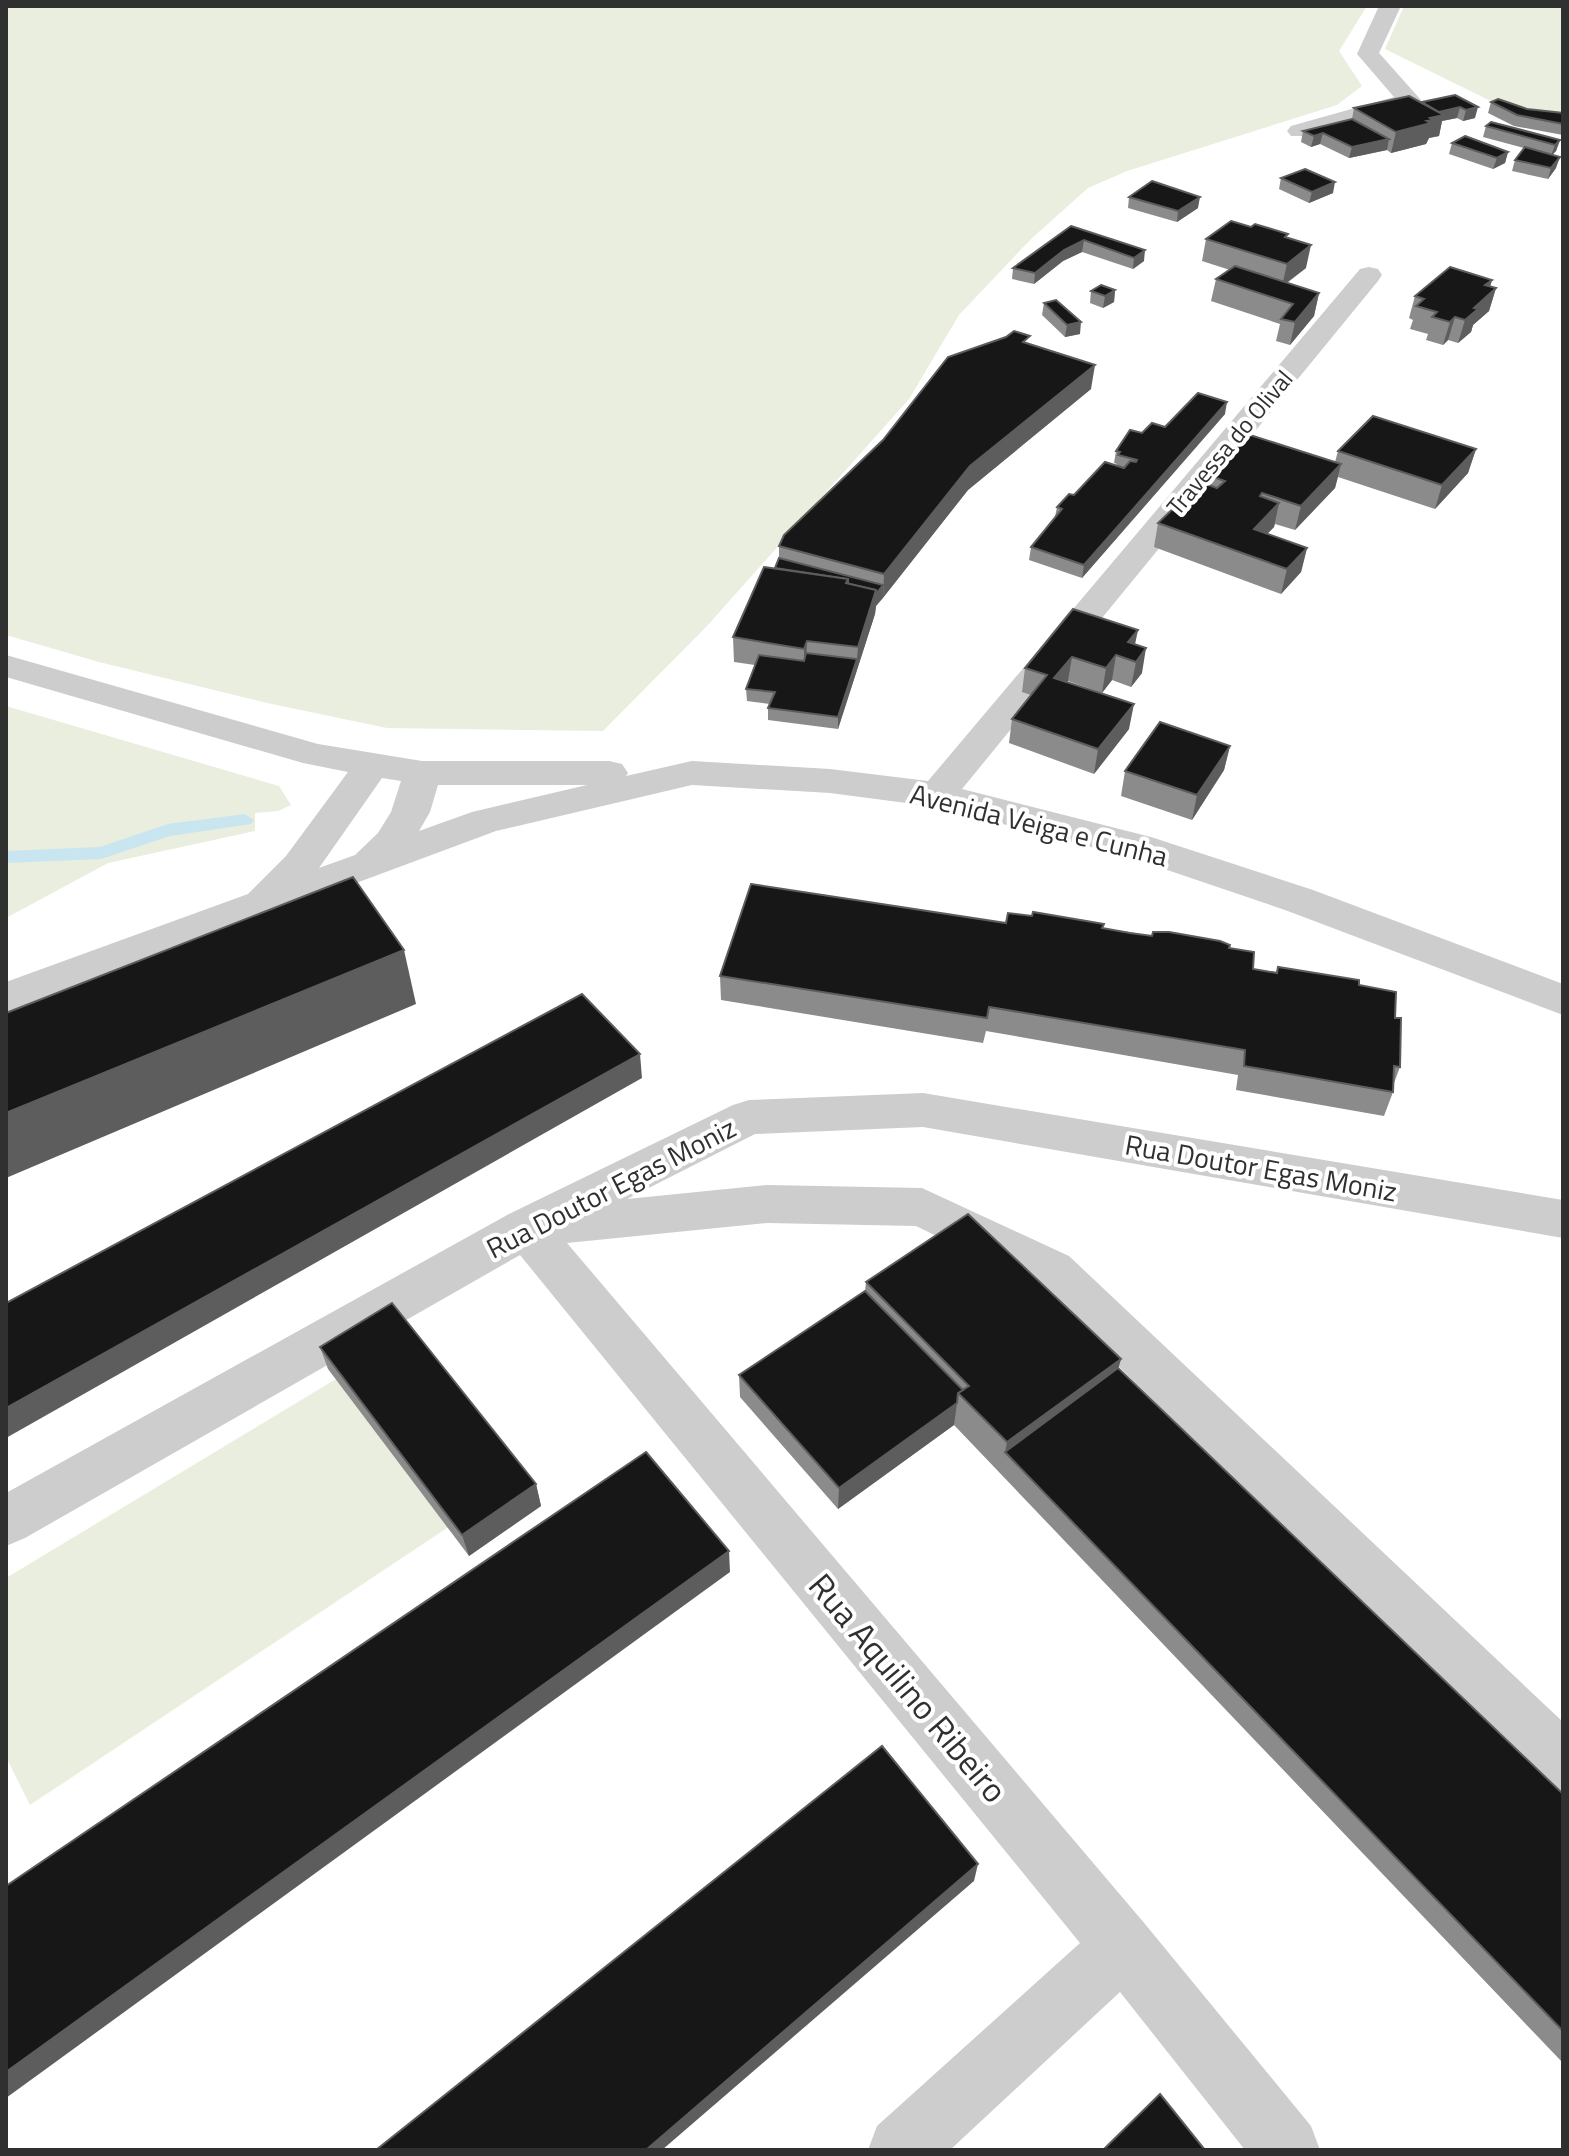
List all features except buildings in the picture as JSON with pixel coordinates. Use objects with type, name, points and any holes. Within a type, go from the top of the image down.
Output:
[{"type":"street","points":[[1299,131],[1409,100],[1368,54],[1390,6]]},
{"type":"street","name":"Travessa do Olival","points":[[937,795],[1369,275]]},
{"type":"street","points":[[6,666],[316,755],[422,773],[692,773]]},
{"type":"street","name":"Avenida Veiga e Cunha","points":[[255,907],[300,865],[374,763]]},
{"type":"street","name":"Avenida Veiga e Cunha","points":[[362,869],[392,844],[408,823],[422,773]]},
{"type":"street","name":"Avenida Veiga e Cunha","points":[[6,998],[486,821],[692,773],[830,781],[937,795],[1137,846],[1313,905],[1563,1000]]},
{"type":"street","name":"Rua Doutor Egas Moniz","points":[[6,1521],[526,1228],[749,1117],[923,1110],[1563,1219]]},
{"type":"street","points":[[526,1228],[767,1204],[922,1207],[1052,1270],[1563,1762]]},
{"type":"street","name":"Rua Aquilino Ribeiro","points":[[526,1228],[1123,1946],[1287,2150]]},
{"type":"street","points":[[901,2150],[1123,1946]]},
{"type":"green space","points":[[6,6],[1367,6],[1339,51],[1362,86],[1337,105],[1127,171],[1088,188],[1031,239],[959,315],[909,399],[707,626],[603,731],[387,728],[267,703],[99,662],[6,635]]},
{"type":"green space","points":[[1404,6],[1563,6],[1563,118],[1515,113],[1385,49]]},
{"type":"green space","points":[[6,706],[279,786],[291,805],[278,811],[255,813],[255,831],[108,863],[6,918]]},
{"type":"green space","points":[[341,1376],[450,1526],[30,1805],[6,1757],[6,1578]]},
{"type":"waterway","points":[[6,857],[101,853],[168,830],[245,820]]}]
